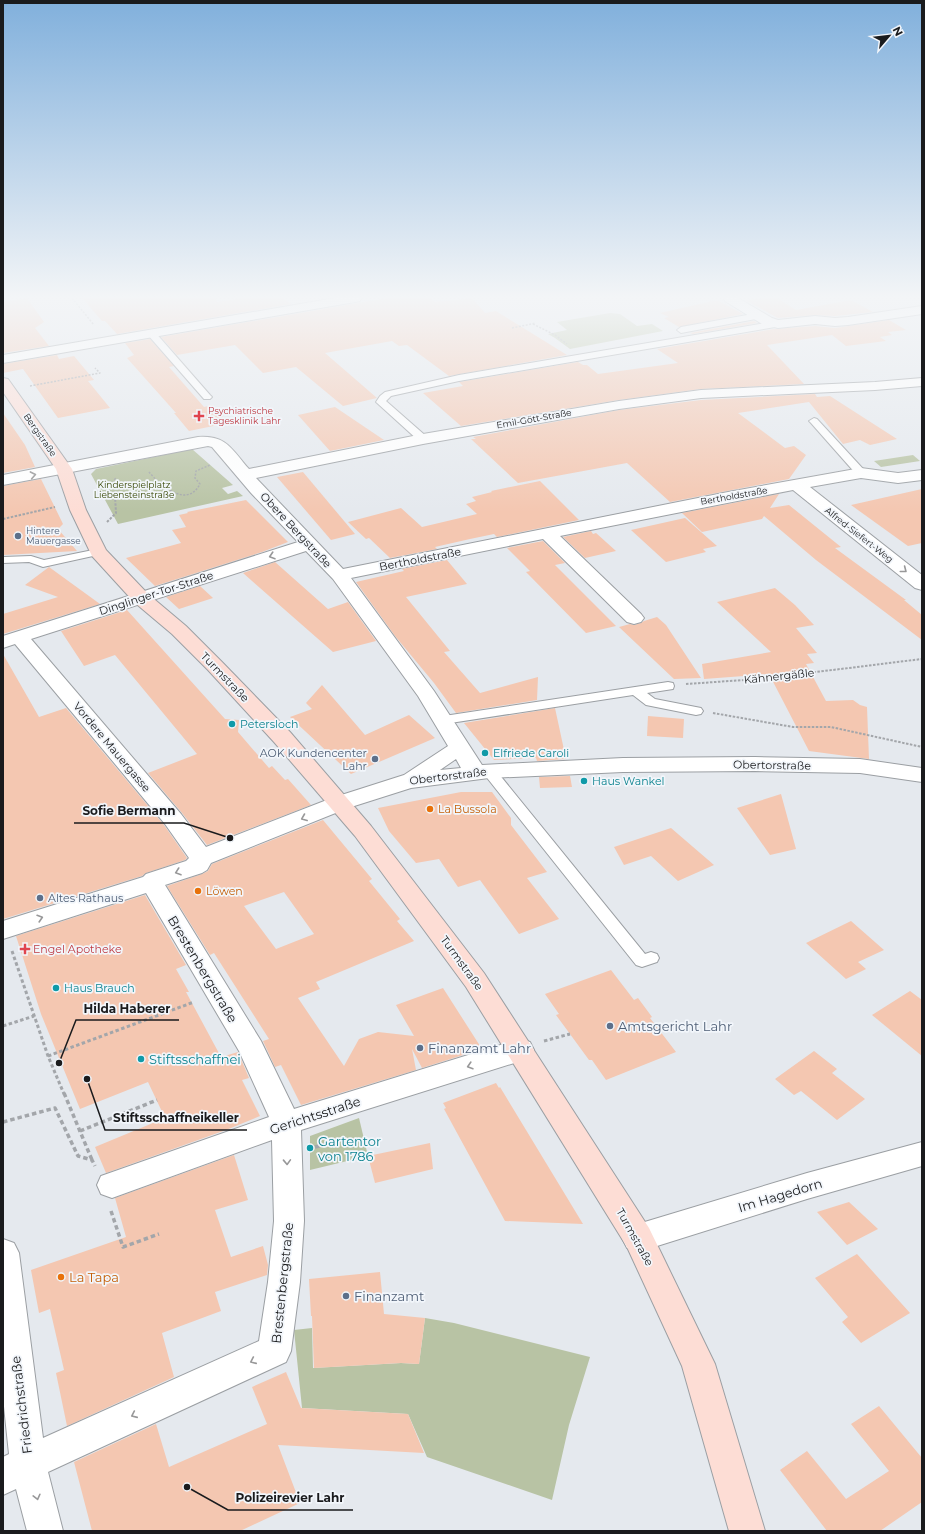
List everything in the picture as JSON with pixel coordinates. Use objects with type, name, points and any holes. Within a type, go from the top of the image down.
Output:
[{"type":"street","name":"Bergstraße","points":[[3,382],[64,469]]},
{"type":"street","name":"Emil-Gött-Straße","points":[[239,468],[423,439],[552,416],[701,394],[875,386],[922,382]]},
{"type":"street","name":"Obere Bergstraße","points":[[64,469],[198,442],[210,441],[218,444],[339,575],[422,688],[444,720],[459,748],[482,771]]},
{"type":"street","points":[[3,480],[64,469]]},
{"type":"street","name":"Turmstraße","points":[[64,469],[75,503],[87,532],[98,552],[141,598],[174,626],[215,666],[282,737],[340,803],[363,831],[475,980],[532,1046],[638,1238],[698,1364],[747,1531]]},
{"type":"street","name":"Bertholdstraße","points":[[339,575],[728,497],[860,473],[898,478],[922,475]]},
{"type":"street","name":"Alfred-Siefert-Weg","points":[[797,485],[922,584]]},
{"type":"street","points":[[548,534],[634,618]]},
{"type":"street","name":"Dinglinger-Tor-Straße","points":[[11,640],[309,544]]},
{"type":"street","name":"Vordere Mauergasse","points":[[11,640],[173,819],[201,858]]},
{"type":"street","points":[[408,780],[459,748]]},
{"type":"street","name":"Obertorstraße","points":[[4,930],[152,883],[155,880],[194,867],[199,864],[201,858],[340,803],[408,780],[482,771],[623,765],[755,764],[860,766],[922,775]]},
{"type":"street","name":"Brestenbergstraße","points":[[15,1470],[274,1352],[284,1282],[289,1221],[286,1123],[251,1048],[152,883]]},
{"type":"street","name":"Gerichtsstraße","points":[[108,1186],[286,1123],[532,1046]]},
{"type":"street","name":"Im Hagedorn","points":[[638,1238],[807,1186],[922,1154]]},
{"type":"street","name":"Friedrichstraße","points":[[3,1253],[15,1470],[45,1531]]},
{"type":"lane","points":[[183,370],[207,397]]},
{"type":"lane","points":[[423,439],[381,402],[383,398],[388,394],[459,378],[509,370]]},
{"type":"lane","points":[[814,421],[860,473]]},
{"type":"lane","points":[[3,560],[30,559],[43,564],[98,552]]},
{"type":"lane","points":[[444,720],[668,686]]},
{"type":"lane","points":[[635,691],[650,702],[696,711]]},
{"type":"lane","points":[[482,771],[642,961],[651,958]]},
{"type":"path","points":[[27,387],[100,373],[97,370]]},
{"type":"path","points":[[145,471],[149,472],[168,490],[178,495],[193,492],[198,489],[200,484],[195,478],[196,471],[202,467],[239,468]]},
{"type":"path","points":[[87,532],[110,521],[116,513],[114,480],[118,476]]},
{"type":"path","points":[[3,519],[75,503]]},
{"type":"path","name":"Kähnergäßle","points":[[668,686],[759,679],[922,659]]},
{"type":"path","points":[[696,711],[793,727],[831,727],[922,747]]},
{"type":"path","points":[[4,930],[48,1056],[92,1160],[108,1186],[123,1247],[159,1234]]},
{"type":"path","points":[[48,1056],[219,993]]},
{"type":"path","points":[[3,1026],[34,1016]]},
{"type":"path","points":[[532,1046],[570,1034]]},
{"type":"path","points":[[80,1131],[157,1100]]},
{"type":"path","points":[[3,1122],[55,1108],[78,1156],[92,1160]]},
{"type":"path","points":[[318,1146],[329,1144]]},
{"type":"green space","name":"Kinderspielplatz Liebensteinstraße","points":[[192,449],[233,485],[222,488],[228,494],[237,491],[243,496],[118,524],[91,474],[96,469]]},
{"type":"green space","points":[[913,455],[920,461],[881,467],[874,461]]},
{"type":"green space","points":[[359,1118],[368,1156],[310,1170],[310,1136]]},
{"type":"green space","points":[[425,1318],[454,1323],[590,1357],[569,1425],[552,1500],[427,1457],[408,1414],[302,1408],[294,1330],[312,1328],[313,1368],[401,1363],[419,1364]]},
{"type":"building","points":[[3,370],[20,370],[3,373]]},
{"type":"building","points":[[23,370],[85,370],[94,380],[88,381],[110,408],[58,418]]},
{"type":"building","points":[[137,370],[171,370],[204,407],[212,405],[228,423],[189,431],[174,413],[176,413]]},
{"type":"building","points":[[260,370],[282,370],[263,373]]},
{"type":"building","points":[[299,370],[344,370],[377,398],[343,406]]},
{"type":"building","points":[[440,370],[485,370],[449,376]]},
{"type":"building","points":[[533,370],[593,370],[598,374],[630,370],[790,370],[804,384],[701,389],[619,400],[461,426],[423,393],[463,386],[459,382]]},
{"type":"building","points":[[815,394],[817,397],[830,396],[897,439],[870,445],[860,440],[843,444],[809,402],[738,413],[785,448],[794,446],[806,455],[789,479],[670,502],[627,463],[518,483],[471,439],[476,439],[473,437],[619,410],[701,400]]},
{"type":"building","points":[[335,407],[384,440],[330,451],[298,415]]},
{"type":"building","points":[[3,413],[25,445],[35,467],[3,473]]},
{"type":"building","points":[[303,472],[355,534],[331,540],[277,477]]},
{"type":"building","points":[[41,479],[63,524],[58,529],[77,551],[3,555],[3,486]]},
{"type":"building","points":[[540,481],[579,520],[497,537],[494,534],[435,547],[437,549],[390,558],[369,538],[366,539],[348,522],[401,508],[422,527],[477,514],[466,504],[476,501],[472,497],[492,492],[491,491]]},
{"type":"building","points":[[922,489],[922,543],[908,546],[851,505]]},
{"type":"building","points":[[779,494],[770,508],[789,505],[841,547],[835,548],[906,600],[904,600],[922,615],[922,640],[816,560],[764,516],[762,519],[702,532],[682,513]]},
{"type":"building","points":[[246,500],[288,542],[262,552],[155,586],[126,558],[181,543],[172,530],[186,527],[179,515]]},
{"type":"building","points":[[685,518],[717,546],[703,549],[706,552],[666,562],[631,530]]},
{"type":"building","points":[[591,531],[593,534],[596,533],[616,551],[585,558],[563,537]]},
{"type":"building","points":[[543,541],[565,563],[555,565],[616,626],[586,633],[526,572],[530,571],[507,548]]},
{"type":"building","points":[[447,560],[467,584],[406,597],[450,651],[444,652],[480,693],[538,677],[537,700],[456,713],[434,683],[395,636],[356,582],[404,571],[402,569]]},
{"type":"building","points":[[275,562],[328,609],[348,602],[376,641],[333,652],[243,573]]},
{"type":"building","points":[[49,567],[100,604],[3,634],[3,614],[58,597],[25,585]]},
{"type":"building","points":[[200,586],[213,598],[179,609],[166,597]]},
{"type":"building","points":[[775,588],[795,605],[814,625],[796,628],[817,653],[807,654],[814,663],[806,664],[826,701],[853,700],[860,705],[867,707],[869,759],[809,751],[769,674],[704,679],[702,664],[771,652],[717,602]]},
{"type":"building","points":[[127,610],[225,719],[239,720],[238,732],[269,768],[272,766],[285,780],[288,779],[311,805],[207,845],[148,773],[197,754],[115,655],[84,666],[61,631]]},
{"type":"building","points":[[657,617],[666,625],[701,678],[674,679],[619,627],[630,624],[634,625]]},
{"type":"building","points":[[3,654],[39,717],[66,708],[164,825],[187,858],[185,860],[146,873],[142,876],[3,919]]},
{"type":"building","points":[[322,685],[365,735],[409,715],[435,738],[351,774],[290,717],[312,709],[306,703]]},
{"type":"building","points":[[555,708],[566,759],[537,761],[536,758],[494,760],[464,723]]},
{"type":"building","points":[[648,716],[684,719],[683,738],[647,736]]},
{"type":"building","points":[[570,776],[572,787],[540,788],[539,777]]},
{"type":"building","points":[[461,792],[492,792],[511,818],[511,825],[547,872],[527,878],[559,919],[519,934],[480,880],[458,887],[439,859],[416,863],[389,831],[378,808]]},
{"type":"building","points":[[781,794],[796,849],[770,855],[737,808]]},
{"type":"building","points":[[323,820],[372,879],[369,881],[400,919],[397,921],[414,941],[316,982],[320,989],[298,998],[344,1066],[359,1039],[378,1032],[414,1036],[396,1005],[443,988],[482,1049],[422,1068],[412,1049],[416,1070],[301,1105],[281,1065],[275,1067],[263,1041],[269,1039],[214,953],[210,955],[167,886],[202,874],[208,871],[212,864]],"holes":[[[284,892],[314,934],[276,949],[244,906]]]},
{"type":"building","points":[[671,828],[714,865],[678,881],[651,856],[624,865],[614,847]]},
{"type":"building","points":[[145,895],[186,965],[176,969],[189,992],[186,992],[221,1057],[238,1052],[249,1078],[242,1080],[260,1116],[226,1130],[106,1173],[95,1147],[165,1118],[148,1082],[80,1109],[41,1014],[16,936]]},
{"type":"building","points":[[851,921],[884,950],[858,962],[866,969],[846,979],[806,943]]},
{"type":"building","name":"Amtsgericht Lahr","points":[[611,970],[634,1000],[638,998],[652,1017],[650,1018],[676,1052],[606,1080],[592,1060],[589,1060],[556,1015],[559,1014],[545,994]]},
{"type":"building","points":[[910,991],[922,1000],[922,1056],[872,1015]]},
{"type":"building","points":[[814,1051],[837,1069],[832,1073],[865,1099],[837,1120],[801,1091],[794,1095],[775,1079]]},
{"type":"building","name":"Finanzamt Lahr","points":[[496,1083],[499,1088],[500,1087],[583,1224],[505,1221],[444,1109],[446,1108],[443,1103]]},
{"type":"building","points":[[430,1143],[433,1169],[375,1183],[368,1156]]},
{"type":"building","points":[[234,1155],[248,1200],[215,1210],[231,1257],[263,1246],[268,1265],[267,1275],[215,1292],[221,1311],[162,1333],[174,1377],[67,1426],[56,1373],[64,1370],[50,1309],[39,1313],[31,1270],[126,1237],[115,1198]]},
{"type":"building","points":[[849,1202],[878,1229],[847,1245],[817,1212]]},
{"type":"building","points":[[857,1254],[910,1313],[861,1343],[842,1322],[848,1317],[815,1278]]},
{"type":"building","points":[[380,1272],[384,1314],[425,1318],[419,1364],[401,1363],[314,1368],[309,1279]]},
{"type":"building","points":[[286,1372],[301,1408],[408,1414],[424,1453],[278,1445],[300,1503],[240,1531],[92,1531],[74,1462],[156,1424],[169,1467],[267,1424],[252,1387]]},
{"type":"building","points":[[879,1406],[922,1458],[922,1502],[880,1531],[827,1531],[780,1470],[807,1451],[846,1499],[889,1471],[851,1424]]},
{"type":"place","name":"Psychiatrische Tagesklinik Lahr","points":[[199,416]]},
{"type":"place","name":"Hintere Mauergasse","points":[[18,536]]},
{"type":"place","name":"Petersloch","points":[[232,724]]},
{"type":"place","name":"Elfriede Caroli","points":[[485,753]]},
{"type":"place","name":"AOK Kundencenter Lahr","points":[[375,759]]},
{"type":"place","name":"Haus Wankel","points":[[584,781]]},
{"type":"place","name":"La Bussola","points":[[430,809]]},
{"type":"place","name":"Sofie Bermann","points":[[230,838]]},
{"type":"place","name":"Löwen","points":[[198,891]]},
{"type":"place","name":"Altes Rathaus","points":[[40,898]]},
{"type":"place","name":"Engel Apotheke","points":[[25,949]]},
{"type":"place","name":"Haus Brauch","points":[[56,988]]},
{"type":"place","name":"Amtsgericht Lahr","points":[[610,1026]]},
{"type":"place","name":"Finanzamt Lahr","points":[[420,1048]]},
{"type":"place","name":"Stiftsschaffnei","points":[[141,1059]]},
{"type":"place","name":"Hilda Haberer","points":[[59,1063]]},
{"type":"place","name":"Stiftsschaffneikeller","points":[[87,1079]]},
{"type":"place","name":"Gartentor von 1786","points":[[310,1148]]},
{"type":"place","name":"La Tapa","points":[[61,1277]]},
{"type":"place","name":"Finanzamt","points":[[346,1296]]},
{"type":"place","name":"Polizeirevier Lahr","points":[[187,1487]]}]
